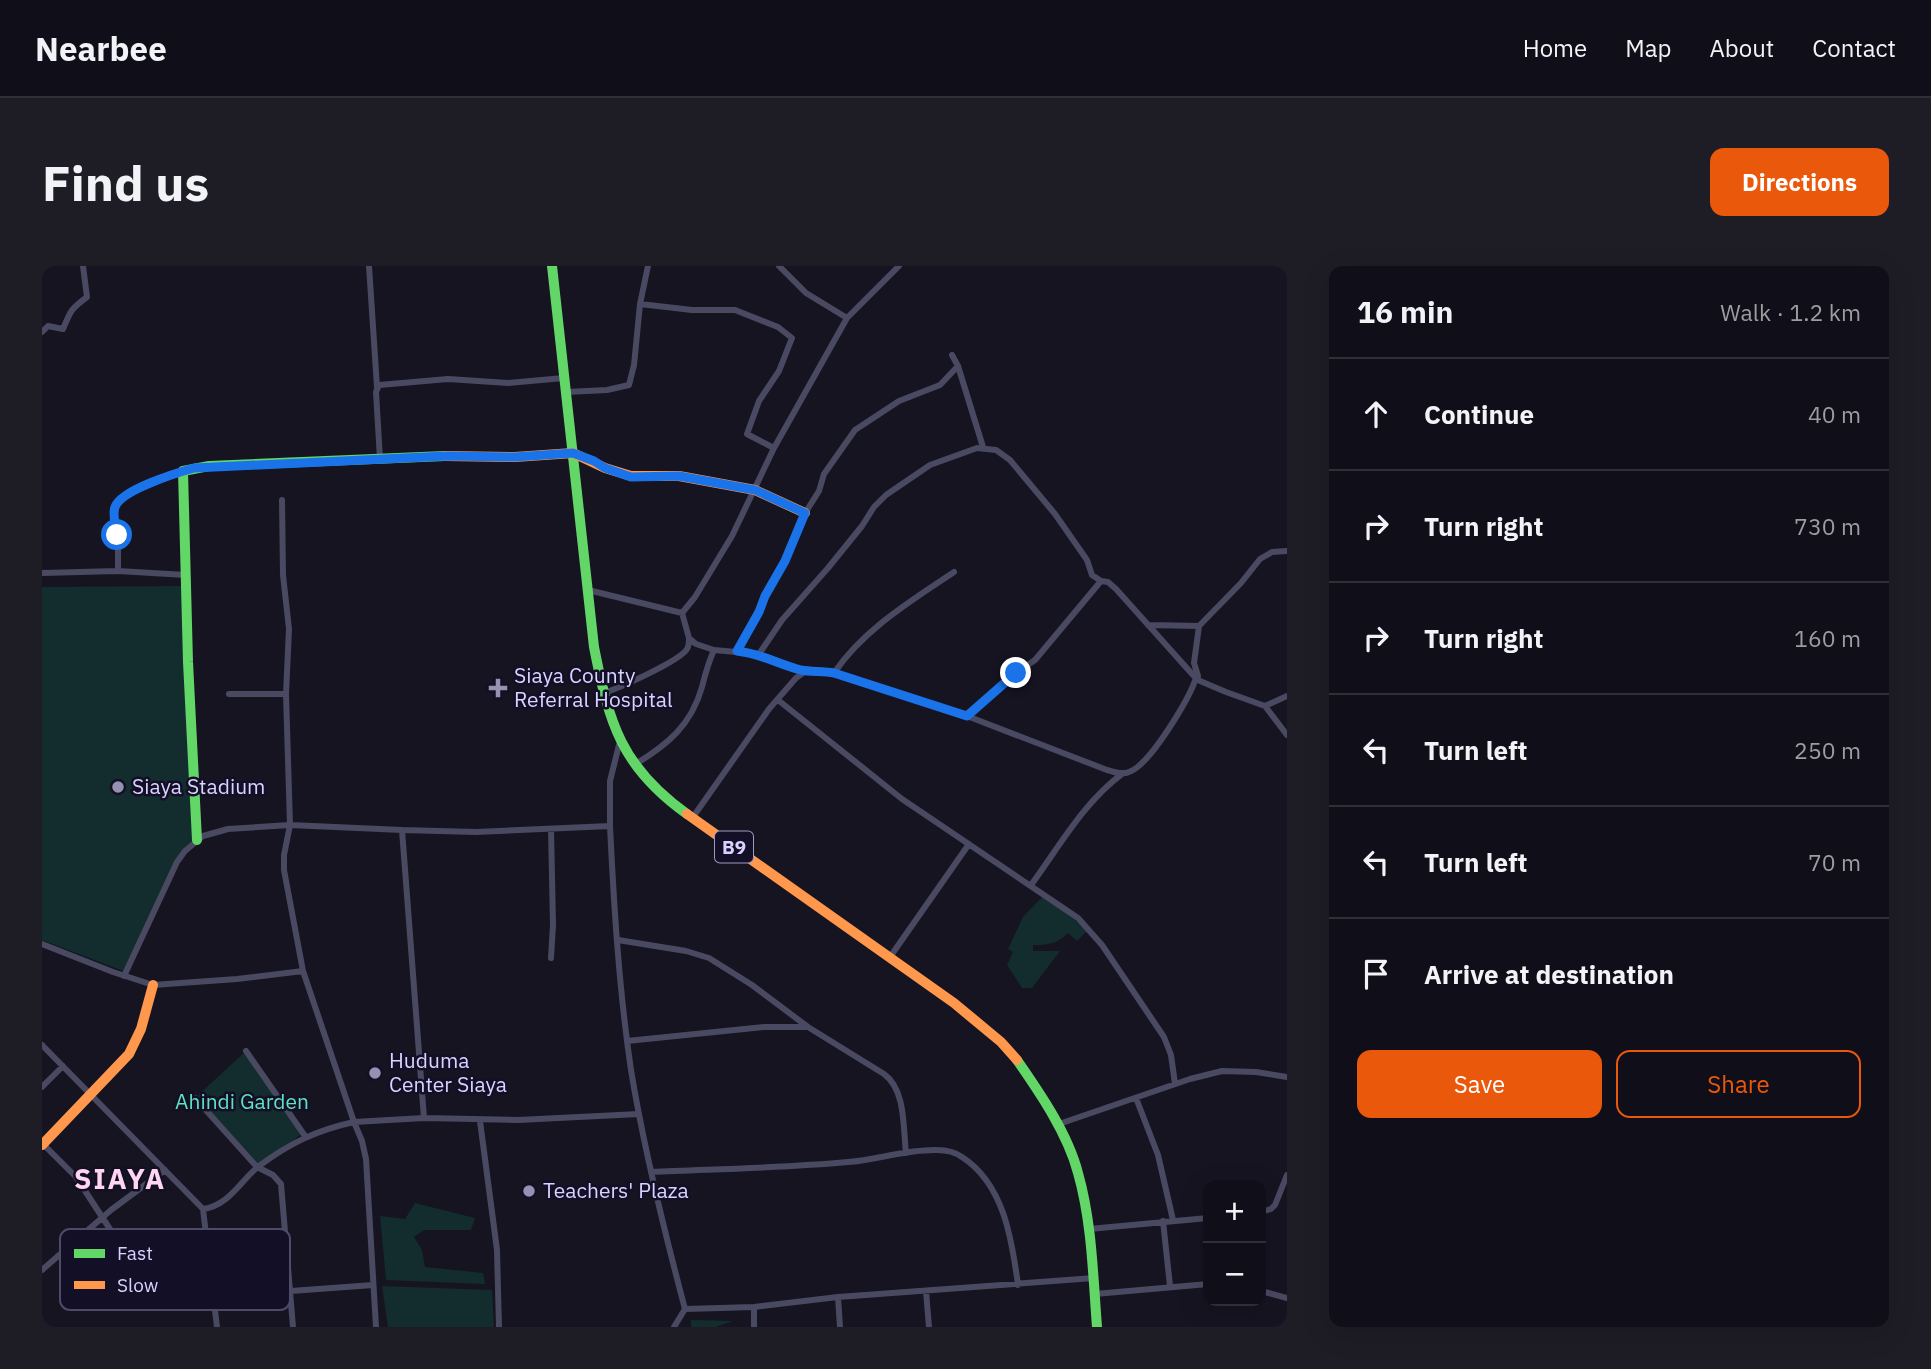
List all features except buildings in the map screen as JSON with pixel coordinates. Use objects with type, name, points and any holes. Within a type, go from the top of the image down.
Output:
[{"type":"main road","name":"B9","points":[[552,266],[593,647],[609,722],[634,765],[659,792],[954,1003],[1002,1042],[1036,1084],[1059,1125],[1078,1171],[1089,1229],[1097,1327]]},
{"type":"main road","points":[[198,840],[194,805],[183,471],[209,466],[573,453],[631,477],[679,476],[755,490],[805,513]]},
{"type":"main road","points":[[44,1139],[92,1094],[136,1044],[153,985]]},
{"type":"street","points":[[42,331],[48,326],[63,329],[71,311],[78,302],[87,298],[83,266]]},
{"type":"street","points":[[369,266],[380,459]]},
{"type":"street","points":[[566,392],[607,390],[629,385],[634,365],[640,304],[649,266]]},
{"type":"street","points":[[779,266],[806,293],[847,317]]},
{"type":"street","points":[[682,613],[695,597],[732,536],[774,448],[847,317],[899,266]]},
{"type":"street","points":[[640,304],[692,310],[735,310],[790,334],[792,338],[785,357],[759,401],[747,434],[774,448]]},
{"type":"street","points":[[952,355],[958,366],[983,447]]},
{"type":"street","points":[[737,651],[785,561],[824,474],[855,430],[900,401],[940,385],[958,366]]},
{"type":"street","points":[[377,387],[382,384],[448,379],[509,383],[564,378]]},
{"type":"street","points":[[759,654],[782,620],[828,568],[886,495],[930,465],[983,447],[1003,453],[1010,460],[1061,523],[1087,560],[1092,575],[1108,582],[1198,680],[1265,706],[1287,735]]},
{"type":"street","points":[[118,571],[118,540],[114,514],[117,503],[127,495],[183,471]]},
{"type":"street","points":[[282,500],[283,583],[289,629],[286,694],[290,825],[284,855],[285,884],[303,971],[366,1158],[376,1327]]},
{"type":"street","points":[[1031,886],[1101,791],[1122,774],[1137,768],[1162,738],[1198,680],[1194,663],[1199,626],[1241,583],[1259,559],[1272,552],[1287,551]]},
{"type":"street","points":[[42,573],[118,571],[187,575]]},
{"type":"street","points":[[834,673],[881,622],[954,572]]},
{"type":"street","points":[[967,716],[1006,680],[1035,660],[1101,581]]},
{"type":"street","points":[[587,590],[682,613]]},
{"type":"street","points":[[602,694],[627,685],[674,660],[687,649],[689,638],[682,613]]},
{"type":"street","points":[[1148,625],[1199,626]]},
{"type":"street","points":[[689,638],[696,644],[714,650],[759,654],[804,671],[834,673],[967,716],[1122,774]]},
{"type":"street","points":[[634,765],[673,739],[682,728],[696,701],[714,650]]},
{"type":"street","points":[[693,817],[769,709],[804,671]]},
{"type":"street","points":[[229,694],[286,694]]},
{"type":"street","points":[[1265,706],[1287,696]]},
{"type":"street","points":[[778,701],[902,799],[1078,918],[1094,934],[1164,1037],[1171,1055],[1175,1084]]},
{"type":"street","points":[[620,743],[610,781],[610,826],[627,1041],[651,1172],[685,1309],[674,1327]]},
{"type":"street","points":[[124,976],[177,862],[198,840],[213,832],[290,825],[447,833],[610,826]]},
{"type":"street","points":[[551,829],[551,958]]},
{"type":"street","points":[[402,830],[424,1118]]},
{"type":"street","points":[[890,957],[970,844]]},
{"type":"street","points":[[618,940],[686,951],[709,958],[752,985],[808,1027],[889,1078],[900,1101],[906,1153]]},
{"type":"street","points":[[42,944],[153,985],[303,971]]},
{"type":"street","points":[[627,1041],[764,1027],[808,1027]]},
{"type":"street","points":[[42,1045],[203,1209],[206,1229]]},
{"type":"street","points":[[246,1051],[305,1136]]},
{"type":"street","points":[[42,1087],[63,1066]]},
{"type":"street","points":[[1059,1125],[1175,1084],[1222,1071],[1256,1072],[1287,1077]]},
{"type":"street","points":[[195,1098],[257,1167],[273,1175],[281,1184],[285,1229]]},
{"type":"street","points":[[1136,1098],[1157,1155],[1173,1220]]},
{"type":"street","points":[[203,1209],[218,1204],[235,1191],[257,1167],[305,1136],[354,1122],[424,1118],[480,1121],[639,1114]]},
{"type":"street","points":[[480,1121],[497,1250],[499,1327]]},
{"type":"street","points":[[44,1139],[76,1177],[110,1229]]},
{"type":"street","points":[[651,1172],[834,1163],[906,1153],[939,1150],[951,1152],[960,1155],[976,1169],[987,1182],[1002,1209],[1018,1284]]},
{"type":"street","points":[[89,1229],[165,1170]]},
{"type":"street","points":[[1266,1210],[1275,1205],[1287,1175]]},
{"type":"street","points":[[1089,1229],[1203,1217]]},
{"type":"street","points":[[1163,1221],[1170,1286]]},
{"type":"street","points":[[42,1270],[60,1254]]},
{"type":"street","points":[[685,1309],[754,1307],[838,1297],[1094,1278]]},
{"type":"street","points":[[290,1280],[293,1327]]},
{"type":"street","points":[[1095,1294],[1203,1284]]},
{"type":"street","points":[[291,1291],[373,1285]]},
{"type":"street","points":[[926,1291],[929,1327]]},
{"type":"street","points":[[1266,1292],[1287,1298]]},
{"type":"street","points":[[838,1297],[840,1327]]},
{"type":"street","points":[[754,1307],[754,1327]]},
{"type":"green space","name":"Siaya Stadium","points":[[182,586],[197,840],[173,864],[126,972],[42,940],[42,587]]},
{"type":"green space","points":[[1046,893],[1087,931],[1077,941],[1068,933],[1052,943],[1033,945],[1033,951],[1060,951],[1032,988],[1022,988],[1007,965],[1013,952],[1008,949],[1023,917]]},
{"type":"green space","name":"Ahindi Garden","points":[[246,1051],[303,1133],[257,1167],[195,1098]]},
{"type":"green space","points":[[415,1203],[475,1218],[471,1230],[424,1230],[414,1237],[422,1250],[425,1267],[483,1273],[485,1284],[386,1280],[380,1216],[405,1219]]},
{"type":"green space","points":[[382,1286],[492,1290],[494,1327],[388,1327]]},
{"type":"green space","points":[[691,1320],[733,1321],[716,1327],[691,1327]]},
{"type":"traffic: fast","points":[[552,266],[594,647],[606,699],[621,741],[633,761],[647,779],[687,814]]},
{"type":"traffic: fast","points":[[197,840],[188,662],[183,471],[209,466],[445,456]]},
{"type":"traffic: fast","points":[[1017,1060],[1060,1129],[1078,1173],[1089,1230],[1097,1327]]},
{"type":"traffic: slow","points":[[445,456],[515,457],[573,453],[605,468],[631,476],[679,476],[755,490],[805,513]]},
{"type":"traffic: slow","points":[[687,814],[954,1003],[1001,1042],[1017,1060]]},
{"type":"traffic: slow","points":[[42,1145],[129,1054],[141,1029],[153,985]]},
{"type":"place","name":"Siaya County Referral Hospital","points":[[498,688]]},
{"type":"place","name":"Siaya Stadium","points":[[118,787]]},
{"type":"place","name":"Huduma Center Siaya","points":[[375,1073]]},
{"type":"place","name":"Teachers' Plaza","points":[[529,1191]]},
{"type":"district","name":"SIAYA","points":[[120,1179]]},
{"type":"route","points":[[117,535],[114,514],[121,499],[194,468],[573,453],[631,477],[679,476],[755,490],[805,513],[785,561],[737,651],[759,654],[804,671],[834,673],[967,716],[1016,673]]}]
